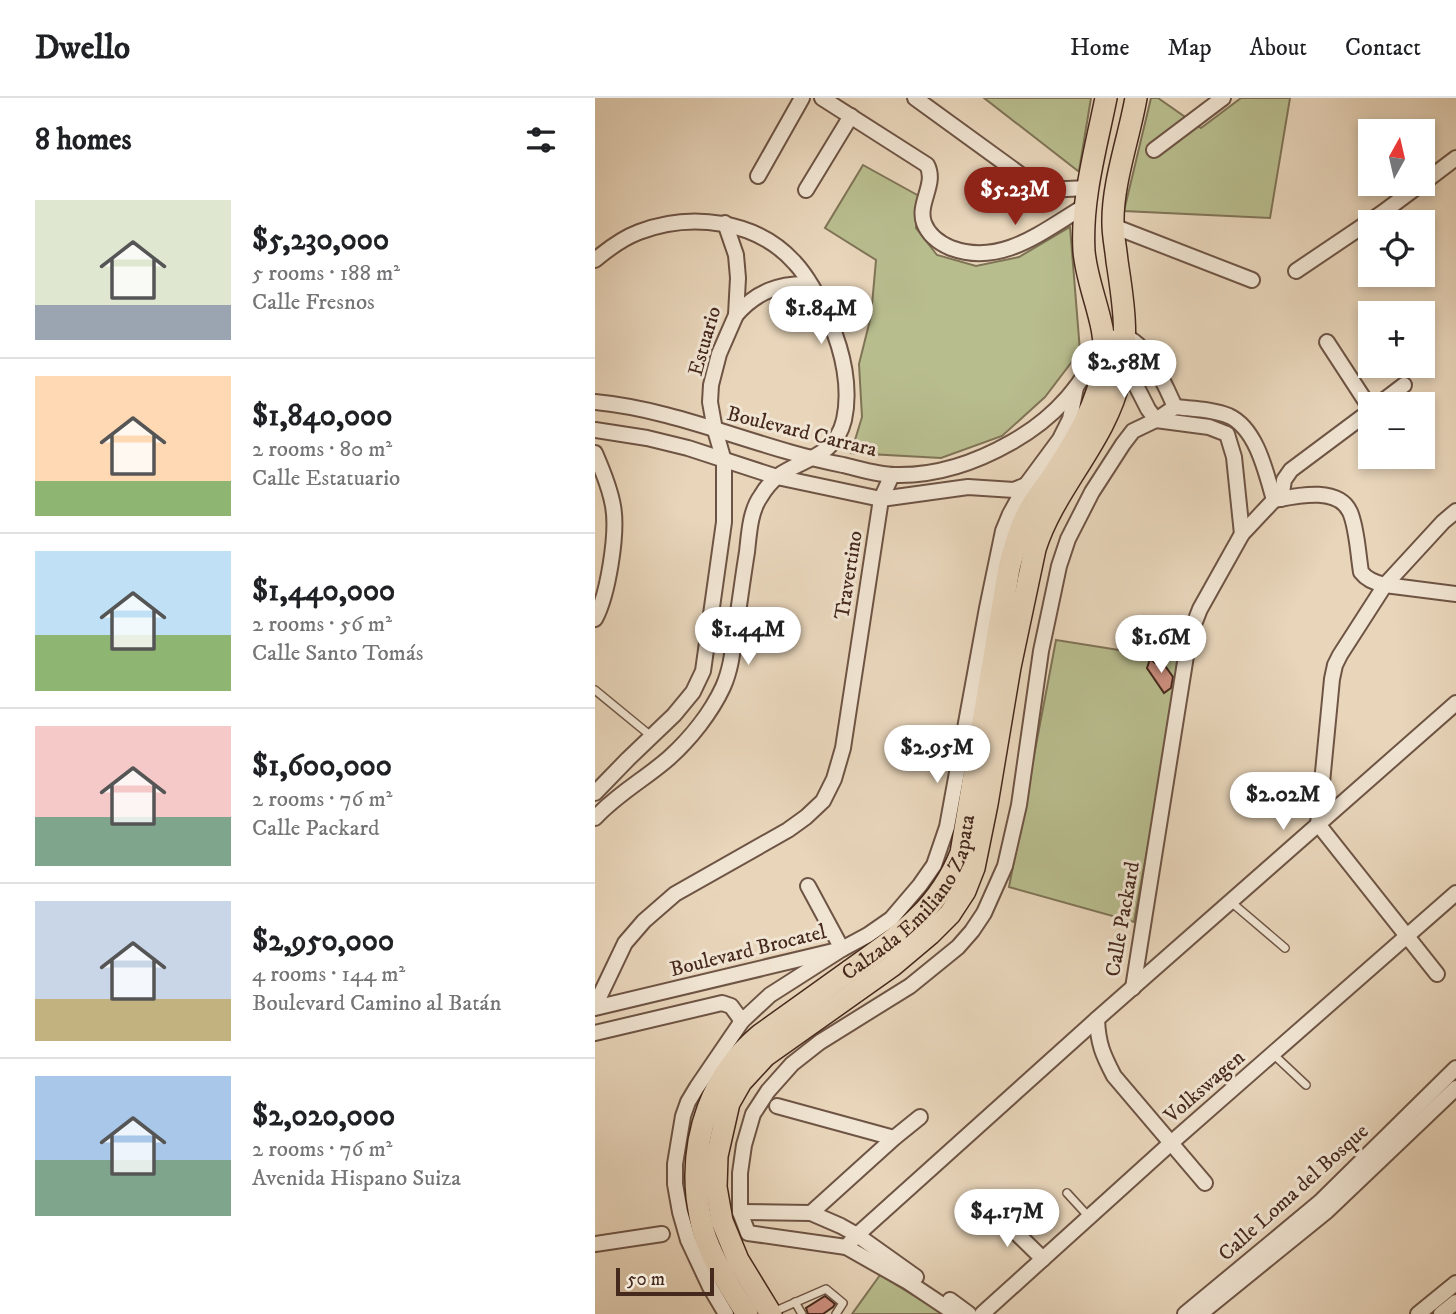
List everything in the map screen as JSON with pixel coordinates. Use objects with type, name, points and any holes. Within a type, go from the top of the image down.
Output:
[{"type":"main road","name":"Calzada Emiliano Zapata","points":[[1106,98],[1087,197],[1084,254],[1089,285],[1114,337]]},
{"type":"main road","name":"Calzada Emiliano Zapata","points":[[747,1314],[717,1265],[705,1237],[699,1209],[697,1154],[706,1110],[726,1070],[745,1047],[901,934],[924,913],[954,872],[961,853],[1014,548],[1028,511],[1086,420],[1124,313],[1113,226],[1115,190],[1136,98]]},
{"type":"main road","name":"Calzada Emiliano Zapata","points":[[771,1314],[738,1260],[722,1221],[716,1187],[717,1156],[729,1103],[741,1082],[765,1056],[902,958],[950,914],[965,891],[974,868],[1010,667],[1035,549],[1051,510],[1106,416],[1117,388],[1106,363]]},
{"type":"street","points":[[758,176],[802,98]]},
{"type":"street","points":[[822,98],[927,165],[931,178],[922,212],[924,222],[939,243],[954,249],[1002,252],[1016,246],[1087,197]]},
{"type":"street","points":[[915,98],[1039,188],[1087,197]]},
{"type":"street","points":[[1154,150],[1223,98]]},
{"type":"street","points":[[806,190],[851,116]]},
{"type":"street","points":[[1435,173],[1456,158]]},
{"type":"street","points":[[1296,271],[1403,196]]},
{"type":"street","points":[[595,260],[637,232],[684,222],[725,223],[772,243],[795,263],[826,311],[839,342],[846,396],[844,419],[832,444],[812,460],[777,477],[759,497],[751,523],[731,663],[712,708],[670,757],[611,802],[595,818]]},
{"type":"street","name":"Estuario","points":[[595,793],[674,715],[694,692],[703,671],[725,522],[724,461],[710,402],[711,385],[719,354],[736,315],[738,265],[725,223]]},
{"type":"street","points":[[1113,226],[1252,280]]},
{"type":"street","points":[[736,315],[756,296],[768,290],[782,285],[810,284]]},
{"type":"street","points":[[1114,337],[1138,344],[1154,365],[1175,407]]},
{"type":"street","points":[[1327,342],[1359,392]]},
{"type":"street","points":[[1106,363],[1139,391],[1156,420],[1209,426],[1227,434],[1234,457],[1242,534]]},
{"type":"street","name":"Boulevard Carrara","points":[[595,402],[664,415],[812,460],[892,475],[913,474],[959,466],[995,452],[1034,429],[1064,402],[1076,387],[1106,363]]},
{"type":"street","points":[[1139,391],[1162,380]]},
{"type":"street","points":[[1395,392],[1404,385]]},
{"type":"street","points":[[726,1314],[688,1240],[680,1212],[675,1164],[688,1102],[742,1021],[770,995],[891,919],[934,864],[947,827],[1003,531],[1026,485],[1060,439],[1070,419],[1076,387]]},
{"type":"street","points":[[956,1314],[908,1282],[846,1247],[748,1233],[740,1212],[740,1173],[744,1145],[753,1114],[768,1091],[792,1065],[820,1042],[910,986],[958,947],[984,913],[1005,866],[1019,805],[1041,651],[1067,539],[1091,492],[1133,431],[1175,407],[1227,415],[1238,421],[1254,441],[1278,499]]},
{"type":"street","points":[[1278,499],[1284,480],[1291,470],[1358,418]]},
{"type":"street","points":[[1227,434],[1238,421]]},
{"type":"street","points":[[595,430],[647,438],[688,448],[777,477],[881,499],[968,487],[1014,490],[1026,485]]},
{"type":"street","points":[[595,453],[613,505],[614,529],[606,589],[595,619]]},
{"type":"street","name":"Travertino","points":[[595,1007],[625,943],[644,921],[675,894],[788,830],[823,801],[835,779],[843,748],[881,499],[892,475]]},
{"type":"street","points":[[996,488],[1010,514]]},
{"type":"street","points":[[1278,499],[1310,494],[1342,501],[1352,518],[1361,572],[1374,583],[1456,594]]},
{"type":"street","name":"Calle Packard","points":[[846,1247],[1133,988],[1189,636],[1200,608],[1242,534],[1278,499]]},
{"type":"street","points":[[1437,974],[1318,824],[1335,665],[1385,585],[1456,511]]},
{"type":"street","points":[[1133,988],[1456,703]]},
{"type":"street","name":"Boulevard Brocatel","points":[[595,1007],[842,949],[808,886]]},
{"type":"street","name":"Volkswagen","points":[[982,1314],[1171,1143],[1456,893]]},
{"type":"street","points":[[595,1033],[722,1003],[731,1006],[742,1021]]},
{"type":"street","points":[[1097,1019],[1098,1038],[1114,1076],[1205,1183]]},
{"type":"street","name":"Calle Loma del Bosque","points":[[1185,1314],[1320,1202],[1456,1068]]},
{"type":"street","points":[[1200,1314],[1327,1211],[1456,1088]]},
{"type":"street","points":[[777,1106],[894,1138]]},
{"type":"street","points":[[811,1213],[920,1117]]},
{"type":"street","points":[[740,1212],[811,1213],[841,1226],[969,1314]]},
{"type":"street","points":[[996,1213],[1043,1259]]},
{"type":"street","points":[[595,1244],[662,1234]]},
{"type":"street","points":[[1418,1314],[1456,1283]]},
{"type":"street","points":[[1441,1314],[1456,1302]]},
{"type":"lane","points":[[595,690],[651,736]]},
{"type":"lane","points":[[1230,902],[1285,948]]},
{"type":"lane","points":[[1273,1054],[1306,1085]]},
{"type":"lane","points":[[1067,1193],[1089,1217]]},
{"type":"lane","points":[[771,1314],[826,1289],[843,1303],[836,1314]]},
{"type":"lane","points":[[795,1302],[802,1314]]},
{"type":"green space","points":[[984,98],[1091,98],[1079,171],[1078,171]]},
{"type":"green space","points":[[1151,98],[1158,98],[1201,128],[1241,98],[1290,98],[1270,218],[1124,211]]},
{"type":"green space","points":[[863,165],[919,196],[916,228],[937,255],[976,266],[1019,257],[1070,227],[1080,351],[1045,397],[1002,436],[941,458],[851,453],[862,417],[859,364],[871,316],[876,260],[825,228]]},
{"type":"green space","points":[[1056,640],[1182,660],[1134,922],[1009,887]]},
{"type":"green space","points":[[880,1275],[944,1314],[852,1314]]},
{"type":"building","points":[[1150,659],[1155,663],[1163,663],[1173,677],[1171,688],[1164,693],[1147,668]]},
{"type":"building","points":[[825,1296],[835,1304],[833,1307],[823,1314],[808,1314],[806,1308]]}]
